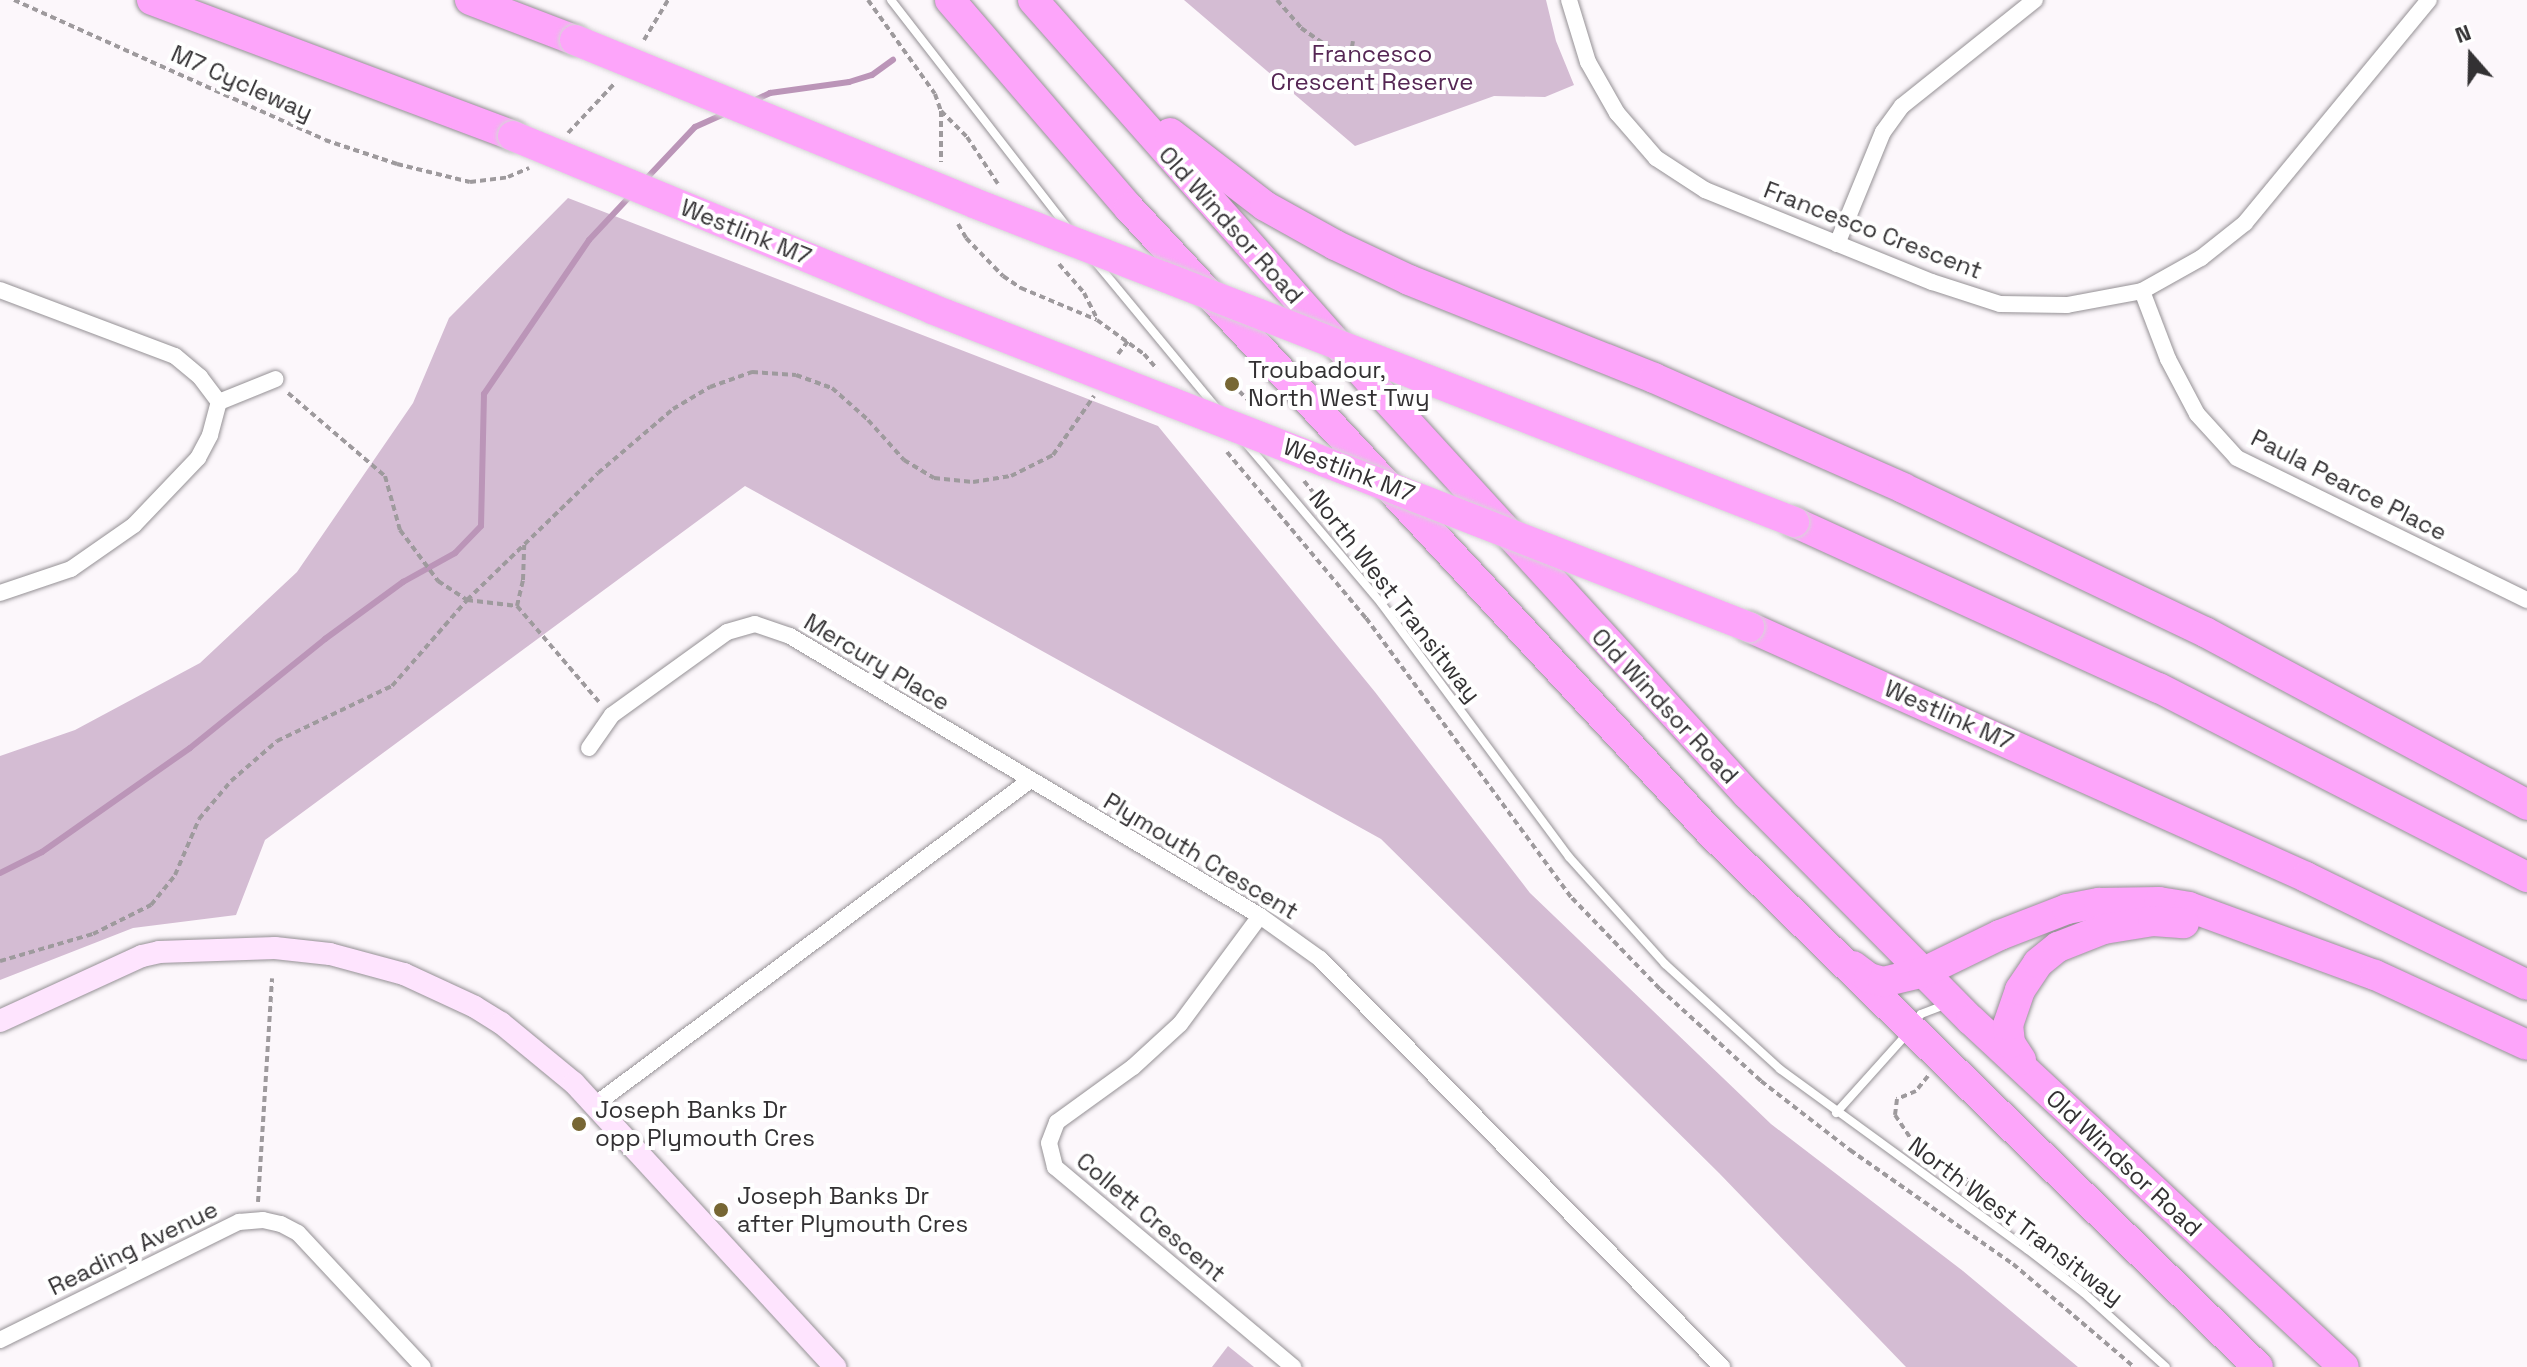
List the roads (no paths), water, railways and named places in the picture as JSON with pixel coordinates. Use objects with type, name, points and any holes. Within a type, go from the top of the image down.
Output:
[{"type":"highway","name":"Westlink M7","points":[[152,0],[513,136],[932,309],[1749,627],[2306,877],[2527,985]]},
{"type":"highway","points":[[470,0],[974,203],[1794,522],[2159,688],[2527,877]]},
{"type":"highway","points":[[950,0],[1129,208],[1712,834],[2258,1367]]},
{"type":"highway","name":"Old Windsor Road","points":[[1033,0],[1572,605],[1747,794],[1956,1004],[2344,1367]]},
{"type":"highway","points":[[1057,30],[1208,166],[1265,206],[1335,245],[1409,280],[1654,378],[1903,488],[2205,632],[2527,805]]},
{"type":"highway","points":[[1821,943],[1869,978],[1883,982],[1924,972],[2040,918],[2099,903],[2129,900],[2189,907],[2375,975],[2527,1045]]},
{"type":"highway","points":[[2030,1075],[2008,1035],[2020,990],[2038,963],[2058,947],[2104,929],[2153,921],[2199,924],[2375,975]]},
{"type":"street","name":"Francesco Crescent","points":[[1569,0],[1588,62],[1617,113],[1656,158],[1705,190],[1932,282],[2000,304],[2067,305],[2142,291],[2201,258],[2245,223],[2429,0]]},
{"type":"street","points":[[1837,244],[1883,132],[1902,106],[2035,0]]},
{"type":"street","points":[[0,290],[175,356],[200,377],[219,402]]},
{"type":"street","name":"Paula Pearce Place","points":[[2142,291],[2168,359],[2197,414],[2237,458],[2527,600]]},
{"type":"street","points":[[219,402],[276,379]]},
{"type":"street","points":[[0,593],[71,569],[134,525],[198,458],[210,435],[219,402]]},
{"type":"street","name":"Mercury Place","points":[[589,748],[612,715],[727,632],[755,624],[790,636],[1029,781]]},
{"type":"street","points":[[596,1104],[1029,781]]},
{"type":"street","name":"Plymouth Crescent","points":[[1029,781],[1260,916],[1320,959],[1722,1367]]},
{"type":"street","name":"Collett Crescent","points":[[1260,916],[1180,1024],[1133,1067],[1057,1122],[1049,1143],[1055,1167],[1293,1367]]},
{"type":"street","points":[[0,1021],[142,956],[159,952],[275,948],[330,954],[404,974],[475,1007],[528,1044],[596,1104],[835,1367]]},
{"type":"street","name":"Reading Avenue","points":[[0,1340],[225,1229],[256,1221],[281,1224],[298,1233],[423,1367]]},
{"type":"lane","name":"North West Transitway","points":[[891,0],[1112,283],[1381,603],[1518,792],[1596,889],[1665,964],[1727,1024],[1836,1113],[2027,1249],[2084,1293],[2166,1367]]},
{"type":"lane","points":[[1836,1113],[1921,1014],[1943,1005],[1956,1004]]},
{"type":"waterway","points":[[753,101],[770,93],[849,82],[872,75],[893,60]]},
{"type":"waterway","points":[[645,180],[695,127],[728,112]]},
{"type":"waterway","points":[[0,873],[42,852],[190,748],[325,639],[403,582],[455,553],[481,526],[484,394],[589,240],[632,194]]},
{"type":"place","name":"Troubadour, North West Twy","points":[[1232,384]]},
{"type":"place","name":"Joseph Banks Dr opp Plymouth Cres","points":[[579,1124]]},
{"type":"place","name":"Joseph Banks Dr after Plymouth Cres","points":[[721,1210]]},
{"type":"park label","name":"Francesco Crescent Reserve","points":[[1372,68]]}]
